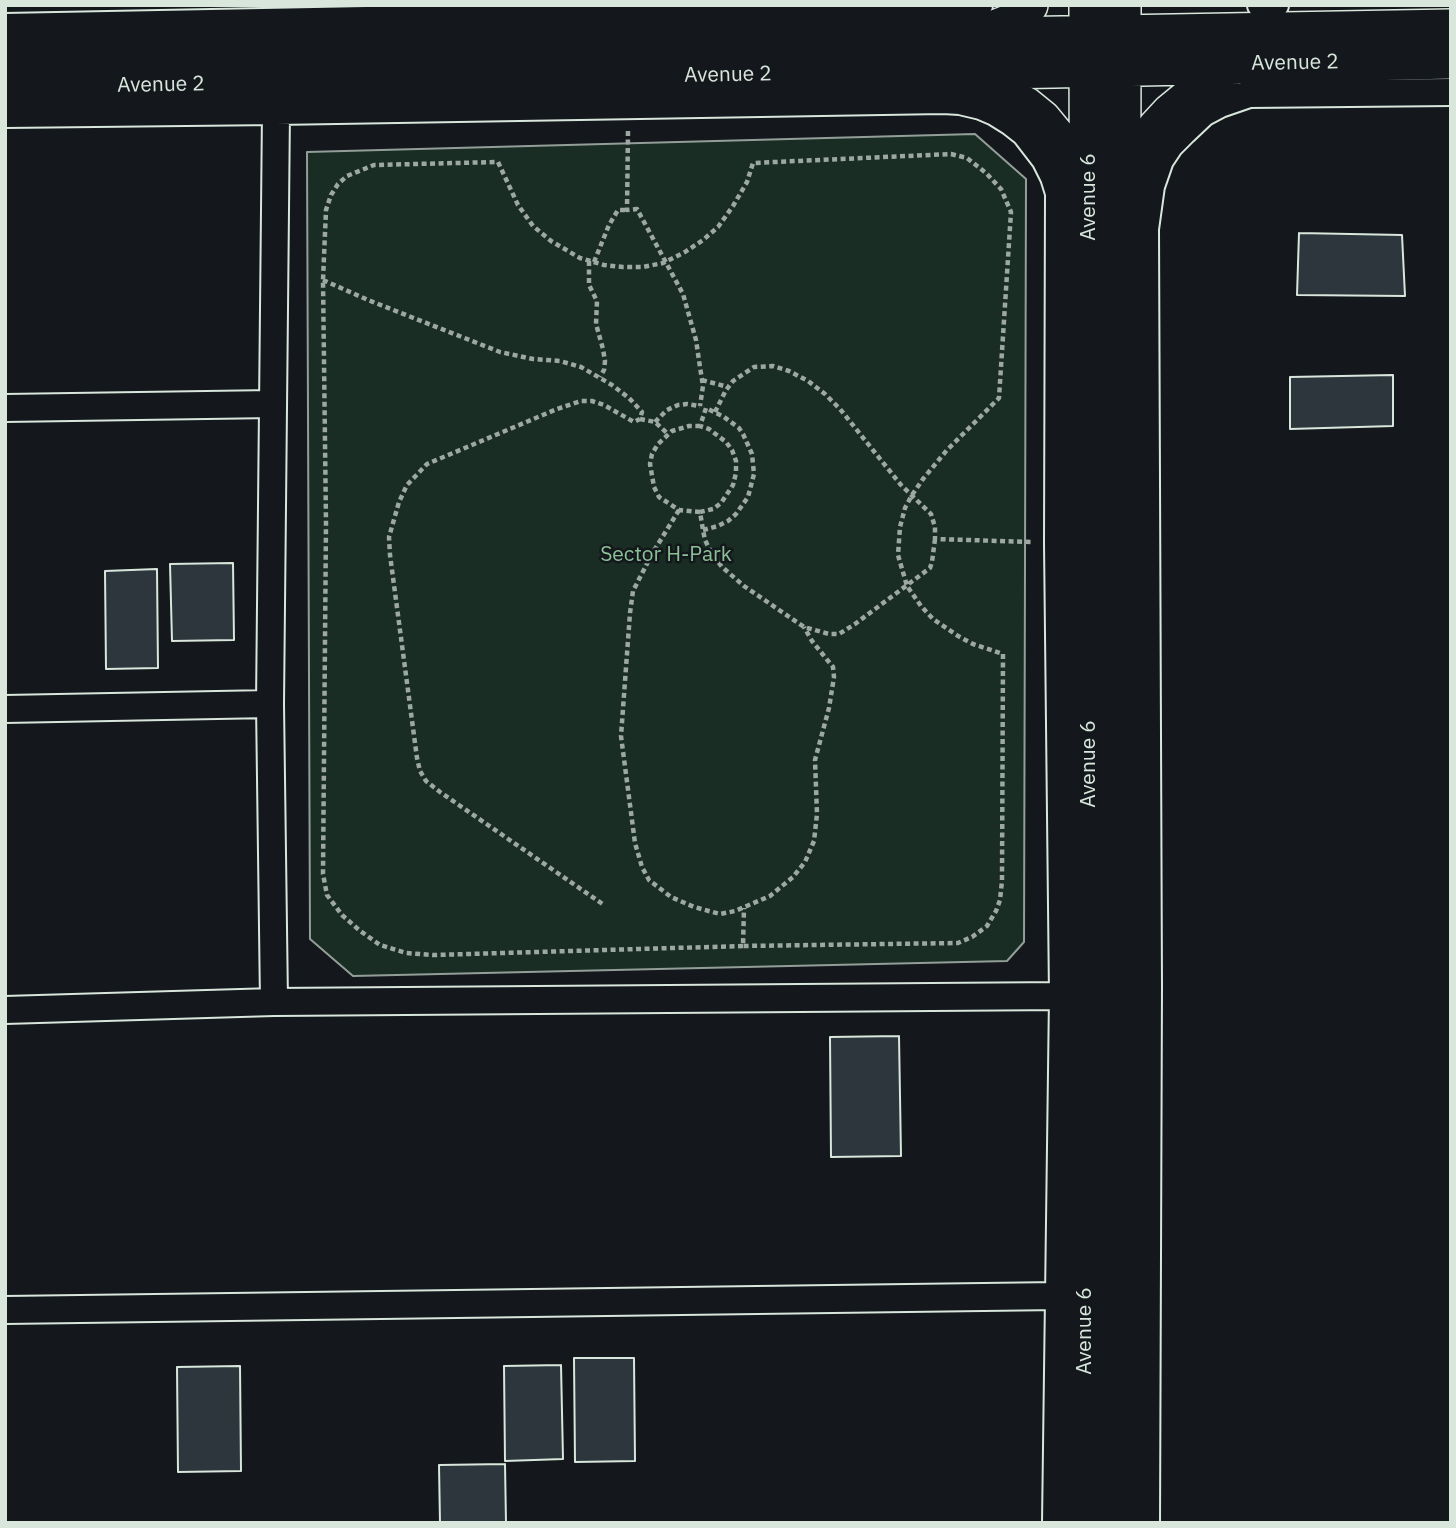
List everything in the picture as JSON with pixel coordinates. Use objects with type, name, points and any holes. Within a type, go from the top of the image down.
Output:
[{"type":"main road","points":[[1029,5],[1010,23],[973,38],[1026,106],[1105,181],[1170,113],[1198,90],[1245,34],[1199,5]]},
{"type":"main road","name":"Avenue 2","points":[[5,54],[829,24],[973,38],[1446,30]]},
{"type":"main road","name":"Avenue 6","points":[[1086,1523],[1085,1292],[1104,339],[1105,36]]},
{"type":"main road","name":"Avenue 2","points":[[5,88],[821,88],[973,38]]},
{"type":"main road","name":"Avenue 6","points":[[1104,339],[1120,1523]]},
{"type":"street","points":[[1245,34],[1275,5]]},
{"type":"street","points":[[5,27],[829,24]]},
{"type":"street","points":[[5,114],[629,105],[821,88],[981,106],[1011,122],[1024,133],[1045,159],[1054,177],[1104,339],[1149,987],[1146,1523]]},
{"type":"street","points":[[1056,1523],[1063,996],[1058,543],[1104,339],[1144,229],[1151,186],[1160,160],[1170,145],[1203,113],[1249,94],[1451,92]]},
{"type":"street","points":[[274,1002],[270,704],[276,111]]},
{"type":"street","points":[[5,408],[273,404]]},
{"type":"street","points":[[5,709],[270,704]]},
{"type":"street","points":[[5,1010],[274,1002],[1063,996]]},
{"type":"street","points":[[5,1310],[1058,1296]]},
{"type":"path","points":[[627,210],[629,105]]},
{"type":"path","points":[[951,154],[967,158],[1002,189],[1011,212],[999,398],[947,450],[912,495],[900,527],[898,555],[907,586],[921,606],[943,627],[973,644],[1003,654],[1000,900],[987,926],[972,937],[958,943],[432,955],[406,953],[380,945],[342,915],[327,895],[323,874],[326,523],[323,280],[326,210],[331,195],[347,176],[374,165],[498,162],[518,205],[533,226],[551,241],[591,262],[643,267],[665,262],[685,253],[718,227],[747,182],[753,163],[951,154]]},
{"type":"path","points":[[600,377],[605,361],[596,324],[597,301],[589,285],[591,262],[618,210],[637,209],[683,294],[690,315],[702,380],[703,407],[700,426]]},
{"type":"path","points":[[323,280],[500,352],[581,367],[629,398],[642,412],[640,419]]},
{"type":"path","points":[[715,412],[728,387],[754,367],[773,366],[789,371],[808,381],[840,409],[901,485],[931,514],[935,539],[930,568],[839,634],[803,628]]},
{"type":"path","points":[[702,380],[728,387]]},
{"type":"path","points":[[604,905],[440,792],[426,781],[420,771],[416,758],[389,537],[407,485],[427,464],[557,409],[581,401],[592,401],[634,422],[640,419],[655,422],[668,433]]},
{"type":"path","points":[[655,422],[667,410],[678,405],[703,407],[732,422],[743,434],[752,454],[754,474],[748,496],[728,521],[703,530]]},
{"type":"path","points":[[689,426],[700,426],[718,435],[732,450],[736,461],[733,485],[721,503],[713,509],[700,512],[679,510],[660,497],[654,487],[650,464],[652,454],[668,433],[689,426]]},
{"type":"path","points":[[679,510],[634,591],[629,613],[621,736],[634,832],[642,867],[649,880],[671,897],[720,914],[744,908],[770,896],[806,862],[814,841],[817,814],[815,760],[834,677],[833,667],[803,628],[722,567],[711,552],[700,512]]},
{"type":"path","points":[[935,539],[1058,543]]},
{"type":"path","points":[[743,946],[744,908]]},
{"type":"green space","name":"Sector H-Park","points":[[975,134],[1026,179],[1024,942],[1007,961],[353,976],[310,939],[307,152]]},
{"type":"building","points":[[1299,233],[1402,235],[1405,296],[1297,295]]},
{"type":"building","points":[[1393,375],[1393,426],[1290,429],[1290,377]]},
{"type":"building","points":[[233,563],[234,640],[172,641],[170,564]]},
{"type":"building","points":[[157,569],[158,668],[106,669],[105,571]]},
{"type":"building","points":[[899,1036],[901,1156],[831,1157],[830,1037]]},
{"type":"building","points":[[574,1358],[634,1358],[635,1461],[575,1462]]},
{"type":"building","points":[[561,1365],[563,1459],[505,1461],[504,1366]]},
{"type":"building","points":[[240,1366],[241,1471],[178,1472],[177,1367]]},
{"type":"building","points":[[505,1464],[506,1523],[440,1523],[439,1465]]}]
